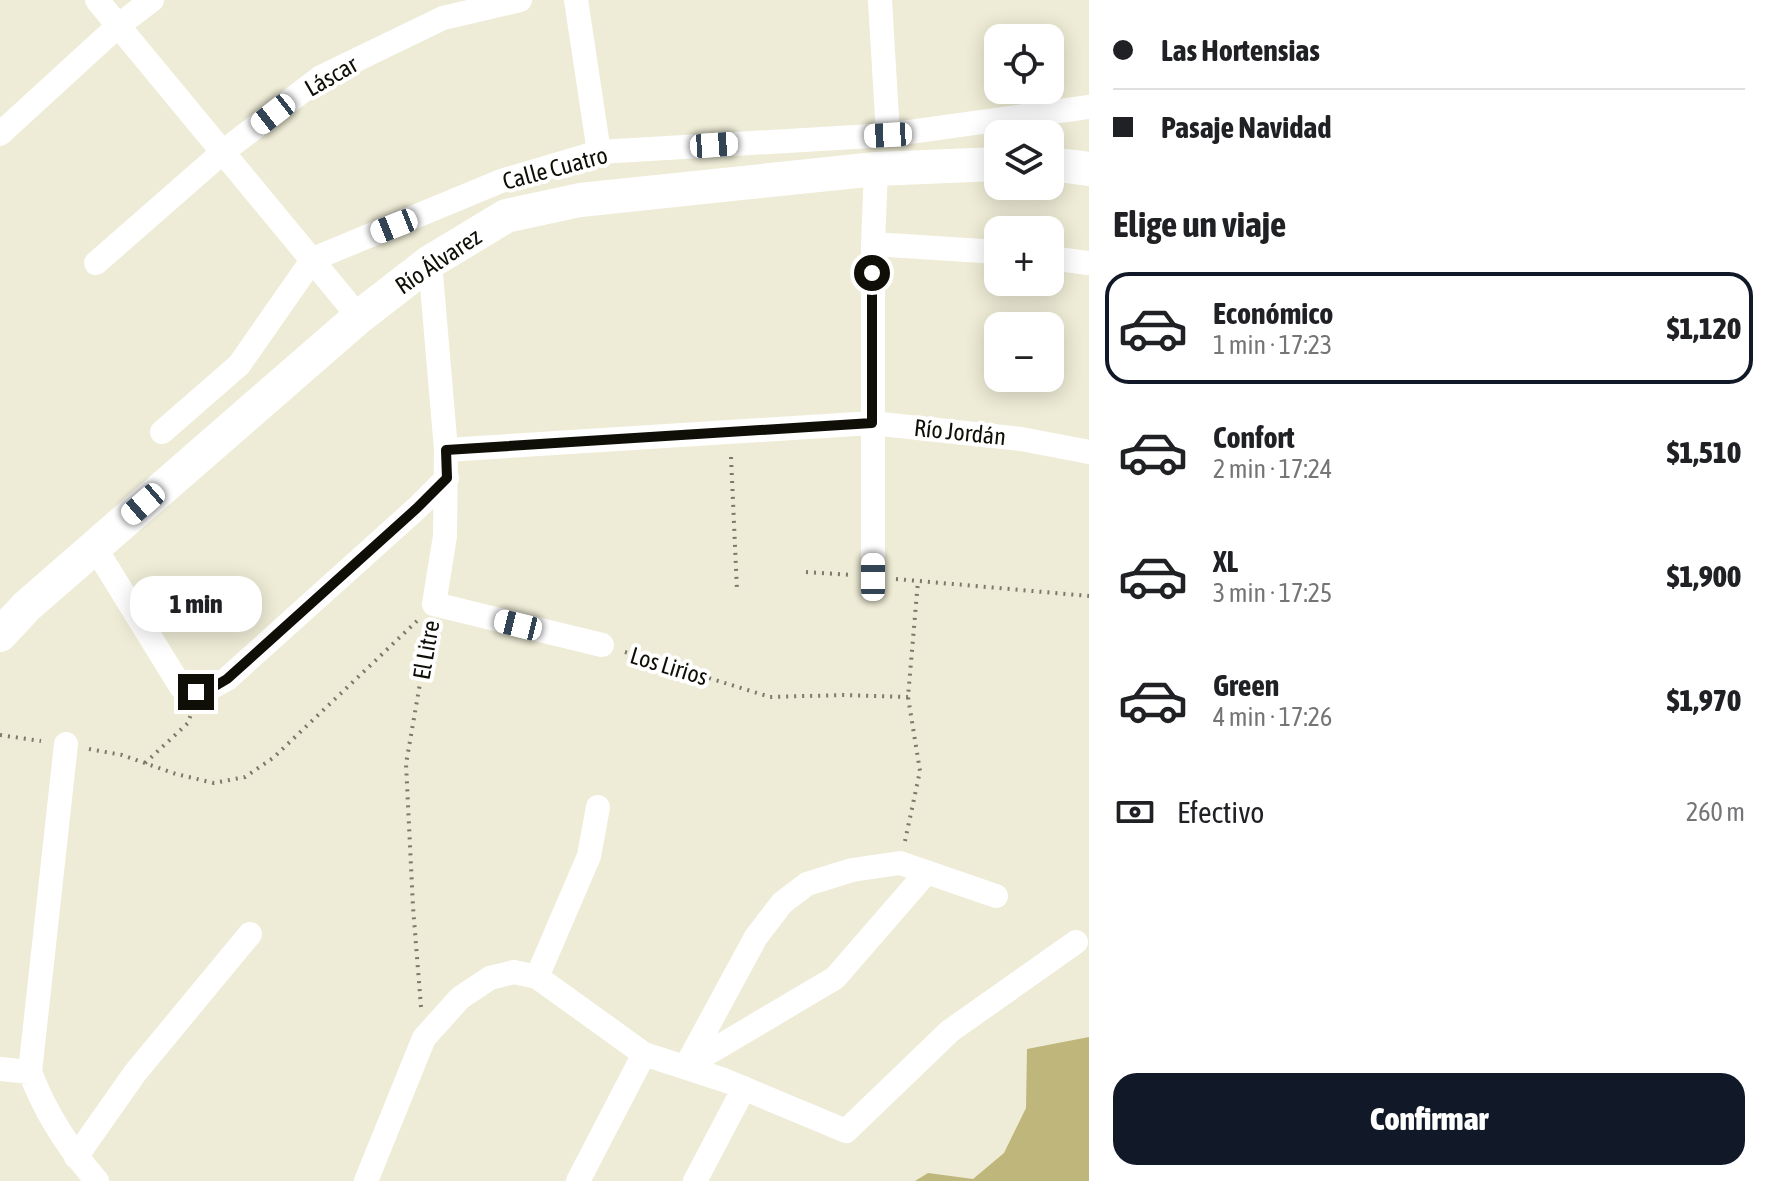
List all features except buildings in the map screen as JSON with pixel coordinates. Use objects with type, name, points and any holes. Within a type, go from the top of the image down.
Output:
[{"type":"street","points":[[97,0],[359,317]]},
{"type":"street","points":[[0,134],[119,25],[152,0]]},
{"type":"street","name":"Láscar","points":[[96,263],[224,151],[321,77],[443,18],[520,0]]},
{"type":"street","points":[[576,0],[599,152]]},
{"type":"street","points":[[880,0],[888,135]]},
{"type":"street","name":"Calle Cuatro","points":[[313,259],[501,181],[599,152],[888,135],[1089,107]]},
{"type":"street","name":"Río Álvarez","points":[[0,635],[27,606],[94,546],[359,317],[430,262],[506,216],[580,200],[876,169],[984,165]]},
{"type":"street","points":[[1064,166],[1089,169]]},
{"type":"street","points":[[873,577],[873,244],[876,169]]},
{"type":"street","points":[[873,244],[984,251]]},
{"type":"street","points":[[162,432],[239,365],[313,259]]},
{"type":"street","points":[[1064,260],[1089,263]]},
{"type":"street","name":"El Litre","points":[[430,262],[447,478],[445,536],[434,604]]},
{"type":"street","name":"Río Jordán","points":[[446,450],[872,423],[1021,439],[1089,452]]},
{"type":"street","points":[[94,546],[189,690],[210,689],[227,679],[447,478]]},
{"type":"street","name":"Los Lirios","points":[[434,604],[602,645]]},
{"type":"street","points":[[66,744],[30,1072],[39,1096],[76,1157],[97,1181]]},
{"type":"street","points":[[537,977],[589,856],[598,807]]},
{"type":"street","points":[[686,1066],[756,937],[782,903],[807,884],[852,870],[900,863],[996,896]]},
{"type":"street","points":[[686,1066],[835,978],[927,872]]},
{"type":"street","points":[[76,1157],[135,1073],[250,934]]},
{"type":"street","points":[[366,1181],[424,1038],[460,998],[490,978],[514,972],[537,977],[644,1054],[744,1088],[846,1131],[950,1031],[1076,942]]},
{"type":"street","points":[[578,1181],[644,1054]]},
{"type":"street","points":[[0,1069],[30,1072]]},
{"type":"street","points":[[695,1181],[744,1088]]},
{"type":"path","points":[[730,432],[737,590]]},
{"type":"path","points":[[806,572],[1089,596]]},
{"type":"path","points":[[900,863],[920,771],[908,697],[918,581]]},
{"type":"path","points":[[0,735],[122,755],[214,783],[245,777],[273,758],[434,604]]},
{"type":"path","name":"El Litre","points":[[424,1038],[406,764],[434,604]]},
{"type":"path","name":"Los Lirios","points":[[602,645],[770,697],[908,697]]},
{"type":"path","points":[[145,763],[188,723],[189,690]]},
{"type":"shaded area","points":[[1089,1037],[1089,1181],[915,1181],[928,1173],[973,1179],[1004,1153],[1026,1108],[1027,1049]]},
{"type":"route","points":[[196,692],[210,689],[227,679],[417,508],[447,478],[446,450],[872,423],[872,273]]}]
